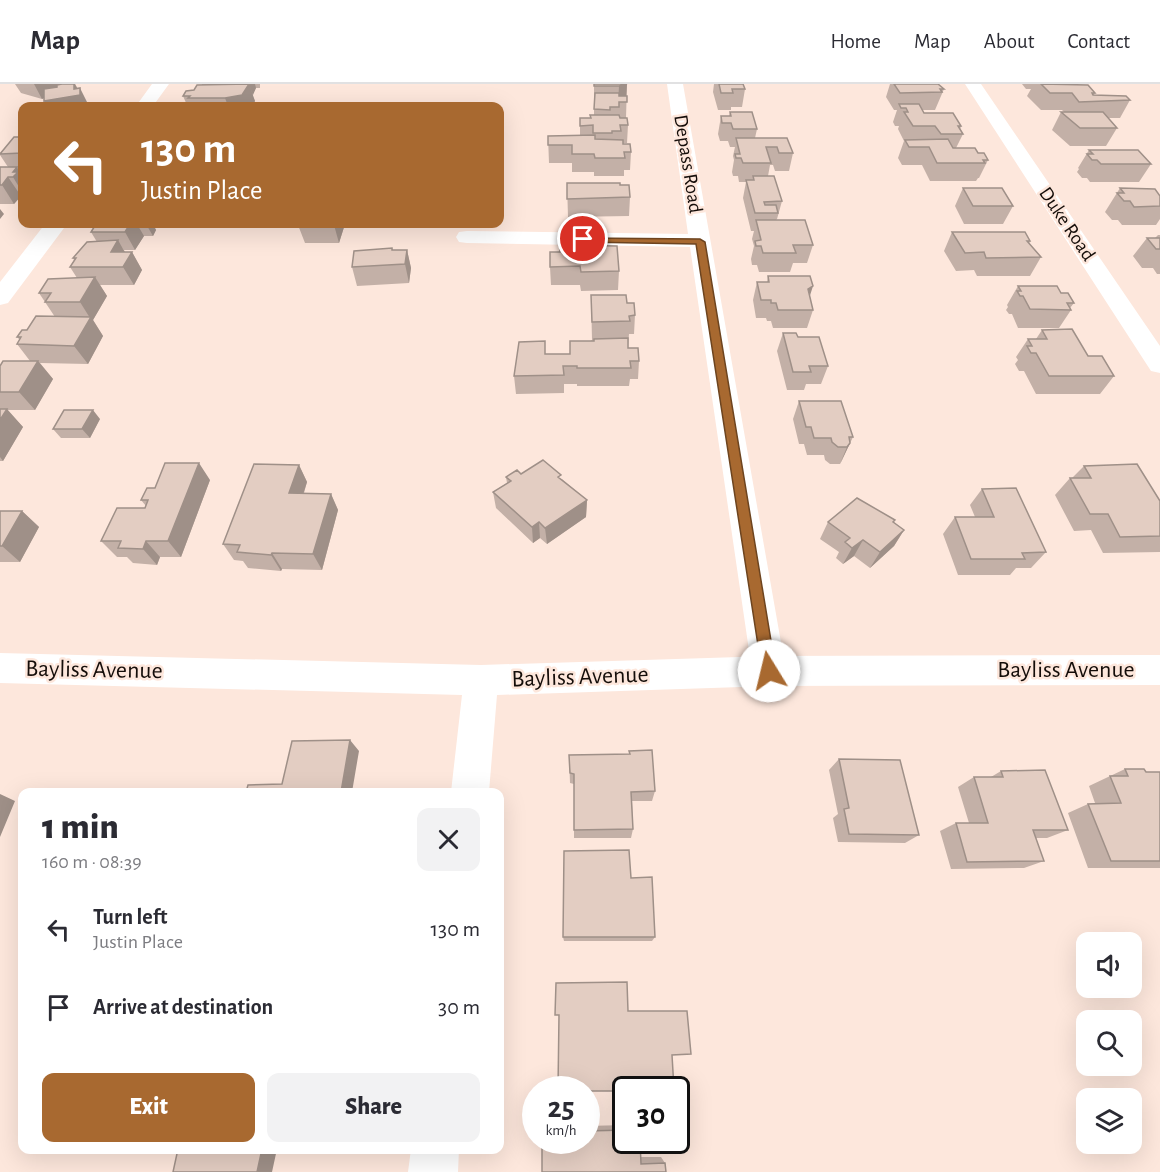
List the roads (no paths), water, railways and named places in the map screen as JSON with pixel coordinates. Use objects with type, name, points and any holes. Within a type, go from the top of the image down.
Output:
[{"type":"street","points":[[147,102],[161,84]]},
{"type":"street","name":"Depass Road","points":[[675,84],[769,671]]},
{"type":"street","name":"Duke Road","points":[[973,84],[1160,364]]},
{"type":"street","points":[[0,298],[53,228]]},
{"type":"street","points":[[467,237],[700,242]]},
{"type":"street","name":"Bayliss Avenue","points":[[0,668],[481,680],[769,671],[1160,670]]},
{"type":"street","points":[[470,788],[481,680]]},
{"type":"street","points":[[433,1172],[435,1154]]}]
